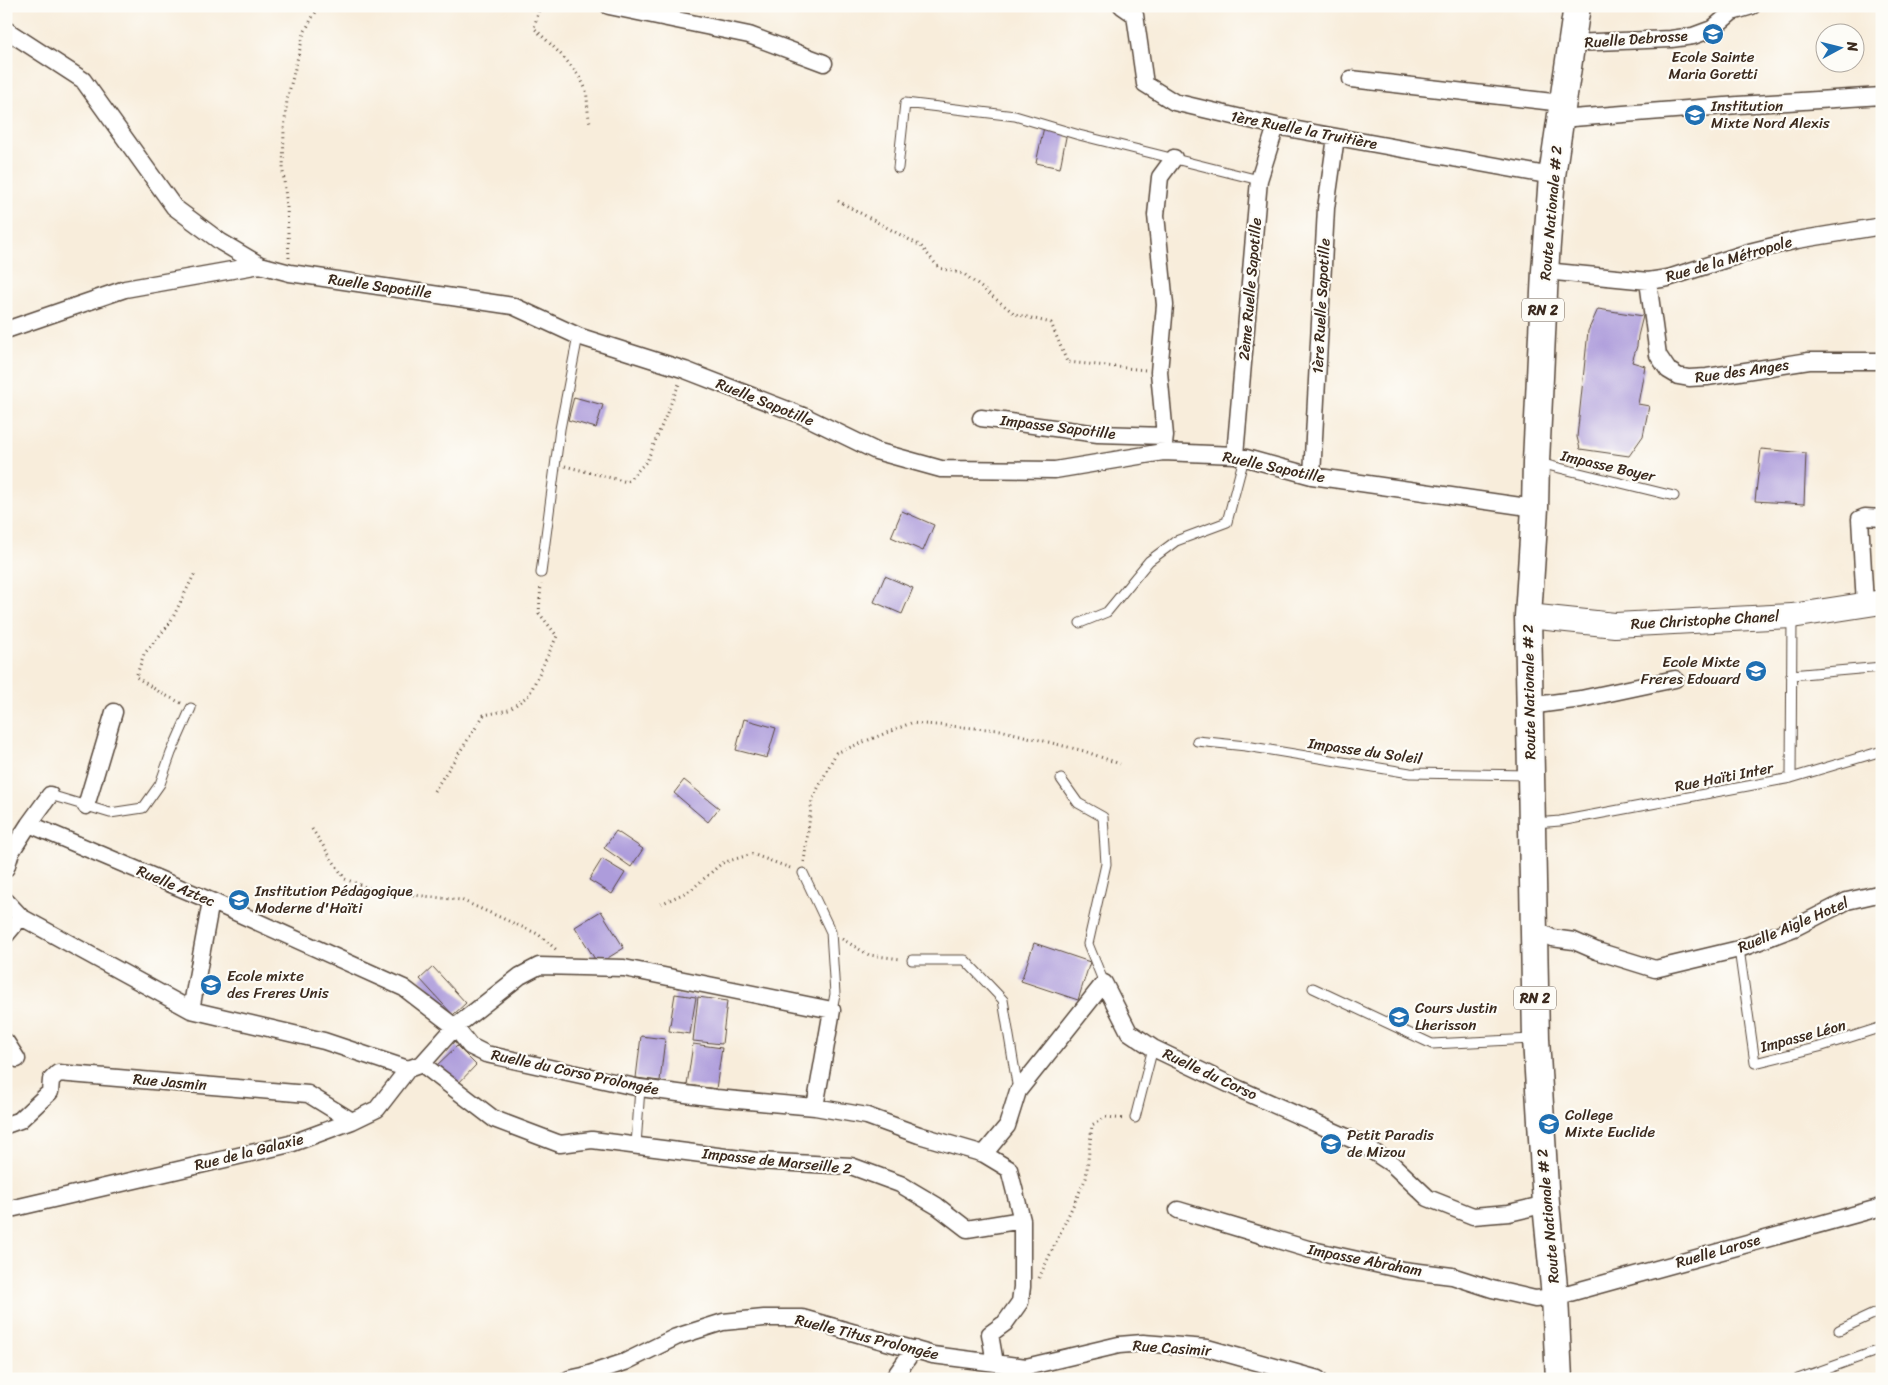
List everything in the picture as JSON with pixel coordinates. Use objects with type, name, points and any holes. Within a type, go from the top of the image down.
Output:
[{"type":"main road","name":"Route Nationale # 2","points":[[1559,1379],[1555,1297],[1546,1204],[1536,1039],[1528,616],[1536,508],[1536,462],[1545,271],[1552,176],[1577,6]]},
{"type":"street","points":[[609,6],[750,35],[824,63]]},
{"type":"street","name":"1ère Ruelle la Truitière","points":[[1122,6],[1135,15],[1145,84],[1174,102],[1276,126],[1552,176]]},
{"type":"street","name":"Ruelle Debrosse","points":[[1571,43],[1693,36],[1712,29],[1732,12],[1752,6]]},
{"type":"street","points":[[6,30],[83,80],[174,207],[221,242],[260,265]]},
{"type":"street","points":[[1351,79],[1561,111],[1738,105],[1882,96]]},
{"type":"street","name":"2ème Ruelle Sapotille","points":[[1240,457],[1259,180],[1276,126]]},
{"type":"street","name":"1ère Ruelle Sapotille","points":[[1312,476],[1326,208],[1336,137]]},
{"type":"street","points":[[1164,444],[1159,372],[1165,305],[1156,215],[1160,177],[1174,158]]},
{"type":"street","name":"Rue de la Métropole","points":[[1545,271],[1648,281],[1668,278],[1749,252],[1797,240],[1882,226]]},
{"type":"street","name":"Ruelle Sapotille","points":[[6,330],[125,289],[260,265],[290,273],[513,306],[578,336],[685,370],[806,417],[876,451],[941,469],[1055,470],[1164,444],[1240,457],[1312,476],[1536,508]]},
{"type":"street","name":"Rue des Anges","points":[[1648,281],[1658,355],[1668,370],[1678,376],[1689,378],[1707,377],[1809,361],[1882,361]]},
{"type":"street","name":"Impasse Sapotille","points":[[981,418],[1164,444]]},
{"type":"street","points":[[1873,603],[1860,519],[1865,516],[1882,518]]},
{"type":"street","name":"Rue Christophe Chanel","points":[[1528,616],[1615,625],[1792,616],[1873,603]]},
{"type":"street","points":[[1529,706],[1581,699],[1675,679]]},
{"type":"street","points":[[86,806],[114,712]]},
{"type":"street","points":[[6,868],[11,852],[50,796]]},
{"type":"street","name":"Ruelle Aztec","points":[[29,824],[211,901],[404,988],[455,1027]]},
{"type":"street","name":"Ruelle Aigle Hotel","points":[[1534,929],[1552,938],[1574,941],[1598,952],[1655,969],[1739,949],[1794,928],[1847,901],[1882,893]]},
{"type":"street","name":"Impasse de Marseille 2","points":[[6,901],[21,917],[191,1010],[415,1066],[494,1119],[560,1144],[592,1140],[757,1161],[851,1166],[900,1184],[937,1206],[967,1229],[1022,1220]]},
{"type":"street","points":[[191,1010],[211,901]]},
{"type":"street","points":[[6,935],[21,917]]},
{"type":"street","points":[[455,1027],[520,976],[539,966],[624,968],[832,1010],[815,1107]]},
{"type":"street","points":[[984,1154],[1007,1126],[1018,1091],[1104,983]]},
{"type":"street","name":"Ruelle du Corso","points":[[1104,983],[1129,1032],[1153,1048],[1239,1089],[1360,1142],[1392,1164],[1428,1198],[1473,1216],[1509,1213],[1546,1204]]},
{"type":"street","name":"Rue de la Galaxie","points":[[6,1210],[290,1144],[352,1121],[377,1109],[415,1066],[455,1027]]},
{"type":"street","name":"Ruelle du Corso Prolongée","points":[[455,1027],[470,1046],[486,1054],[640,1088],[815,1107],[867,1116],[919,1135],[984,1154],[1009,1169],[1022,1220],[1028,1286],[1020,1302],[1005,1323],[990,1334],[995,1363]]},
{"type":"street","points":[[6,1042],[16,1059]]},
{"type":"street","name":"Rue Jasmin","points":[[6,1125],[20,1120],[50,1092],[51,1080],[58,1073],[308,1094],[352,1121]]},
{"type":"street","name":"Ruelle Larose","points":[[1555,1297],[1882,1207]]},
{"type":"street","name":"Impasse Abraham","points":[[1178,1210],[1308,1250],[1403,1270],[1452,1276],[1535,1299],[1555,1297]]},
{"type":"street","name":"Ruelle Titus Prolongée","points":[[569,1379],[625,1362],[676,1337],[723,1322],[764,1318],[802,1318],[933,1355],[995,1363],[1029,1373]]},
{"type":"street","name":"Rue Casimir","points":[[1029,1373],[1119,1345],[1143,1343],[1207,1348],[1318,1379]]},
{"type":"street","points":[[893,1379],[914,1350]]},
{"type":"lane","points":[[898,168],[906,103],[1016,116],[1079,135],[1259,180]]},
{"type":"lane","points":[[541,573],[560,429],[578,336]]},
{"type":"lane","points":[[1080,623],[1107,612],[1149,561],[1176,541],[1227,522],[1240,457]]},
{"type":"lane","name":"Impasse Boyer","points":[[1536,462],[1674,496]]},
{"type":"lane","name":"Rue Haïti Inter","points":[[1532,823],[1560,821],[1790,778],[1792,616]]},
{"type":"lane","points":[[1791,675],[1882,667]]},
{"type":"lane","points":[[50,796],[110,812],[144,808],[160,784],[171,753],[191,708]]},
{"type":"lane","name":"Impasse du Soleil","points":[[1197,741],[1246,746],[1410,773],[1530,776]]},
{"type":"lane","points":[[1790,778],[1882,751]]},
{"type":"lane","name":"Ruelle du Corso","points":[[1061,779],[1078,803],[1103,817],[1106,864],[1088,944],[1104,983]]},
{"type":"lane","points":[[802,873],[831,932],[835,994],[832,1010]]},
{"type":"lane","name":"Impasse Léon","points":[[1739,949],[1754,1063],[1820,1047],[1882,1027]]},
{"type":"lane","points":[[912,960],[965,960],[1003,1000],[1018,1091]]},
{"type":"lane","points":[[1313,988],[1432,1044],[1536,1039]]},
{"type":"lane","points":[[1135,1118],[1153,1048]]},
{"type":"lane","points":[[636,1145],[640,1088]]},
{"type":"lane","points":[[1839,1330],[1882,1310]]},
{"type":"lane","points":[[1798,1379],[1826,1374],[1882,1349]]},
{"type":"path","points":[[290,273],[287,207],[283,172],[287,100],[304,33],[320,6]]},
{"type":"path","points":[[540,6],[534,28],[577,73],[586,91],[586,110],[590,122]]},
{"type":"path","points":[[838,201],[921,246],[939,268],[964,274],[1015,314],[1051,323],[1067,362],[1159,372]]},
{"type":"path","points":[[555,464],[627,482],[647,461],[685,370]]},
{"type":"path","points":[[191,708],[161,693],[136,677],[144,654],[170,623],[195,573]]},
{"type":"path","points":[[434,791],[484,716],[509,710],[529,695],[533,687],[557,636],[539,613],[541,573]]},
{"type":"path","points":[[661,904],[691,890],[722,863],[752,854],[802,873],[812,800],[836,753],[911,723],[1000,730],[1084,751],[1120,764]]},
{"type":"path","points":[[312,829],[345,879],[376,891],[461,900],[538,934],[575,966]]},
{"type":"path","points":[[831,932],[869,955],[912,960]]},
{"type":"path","points":[[1028,1286],[1086,1178],[1092,1124],[1106,1117],[1135,1118]]},
{"type":"building","points":[[1044,127],[1067,132],[1060,168],[1036,163]]},
{"type":"building","points":[[1598,309],[1643,316],[1632,362],[1645,366],[1638,404],[1649,406],[1643,436],[1629,456],[1580,449],[1577,437],[1588,331]]},
{"type":"building","points":[[574,397],[603,405],[596,428],[568,420]]},
{"type":"building","points":[[1761,449],[1806,453],[1804,504],[1755,501]]},
{"type":"building","points":[[902,511],[934,525],[923,551],[891,537]]},
{"type":"building","points":[[885,576],[913,588],[902,614],[874,602]]},
{"type":"building","points":[[744,719],[776,728],[767,758],[736,750]]},
{"type":"building","points":[[684,780],[719,808],[708,822],[674,793]]},
{"type":"building","points":[[616,831],[643,849],[631,867],[604,848]]},
{"type":"building","points":[[602,859],[625,873],[612,894],[589,880]]},
{"type":"building","points":[[601,911],[624,948],[598,964],[575,927]]},
{"type":"building","points":[[1034,943],[1090,962],[1078,1000],[1021,981]]},
{"type":"building","points":[[433,967],[466,1003],[453,1015],[420,979]]},
{"type":"building","points":[[675,994],[696,997],[690,1034],[669,1031]]},
{"type":"building","points":[[698,997],[727,1001],[722,1044],[693,1041]]},
{"type":"building","points":[[641,1036],[665,1039],[660,1081],[636,1078]]},
{"type":"building","points":[[693,1044],[722,1048],[716,1089],[687,1085]]},
{"type":"building","points":[[457,1046],[476,1065],[455,1087],[435,1067]]},
{"type":"place","name":"Ecole Sainte Maria Goretti","points":[[1713,34]]},
{"type":"place","name":"Institution Mixte Nord Alexis","points":[[1695,115]]},
{"type":"place","name":"Ecole Mixte Freres Edouard","points":[[1756,671]]},
{"type":"place","name":"Institution Pédagogique Moderne d'Haïti","points":[[239,900]]},
{"type":"place","name":"Ecole mixte des Freres Unis","points":[[211,985]]},
{"type":"place","name":"Cours Justin Lherisson","points":[[1399,1017]]},
{"type":"place","name":"College Mixte Euclide","points":[[1549,1124]]},
{"type":"place","name":"Petit Paradis de Mizou","points":[[1331,1144]]}]
